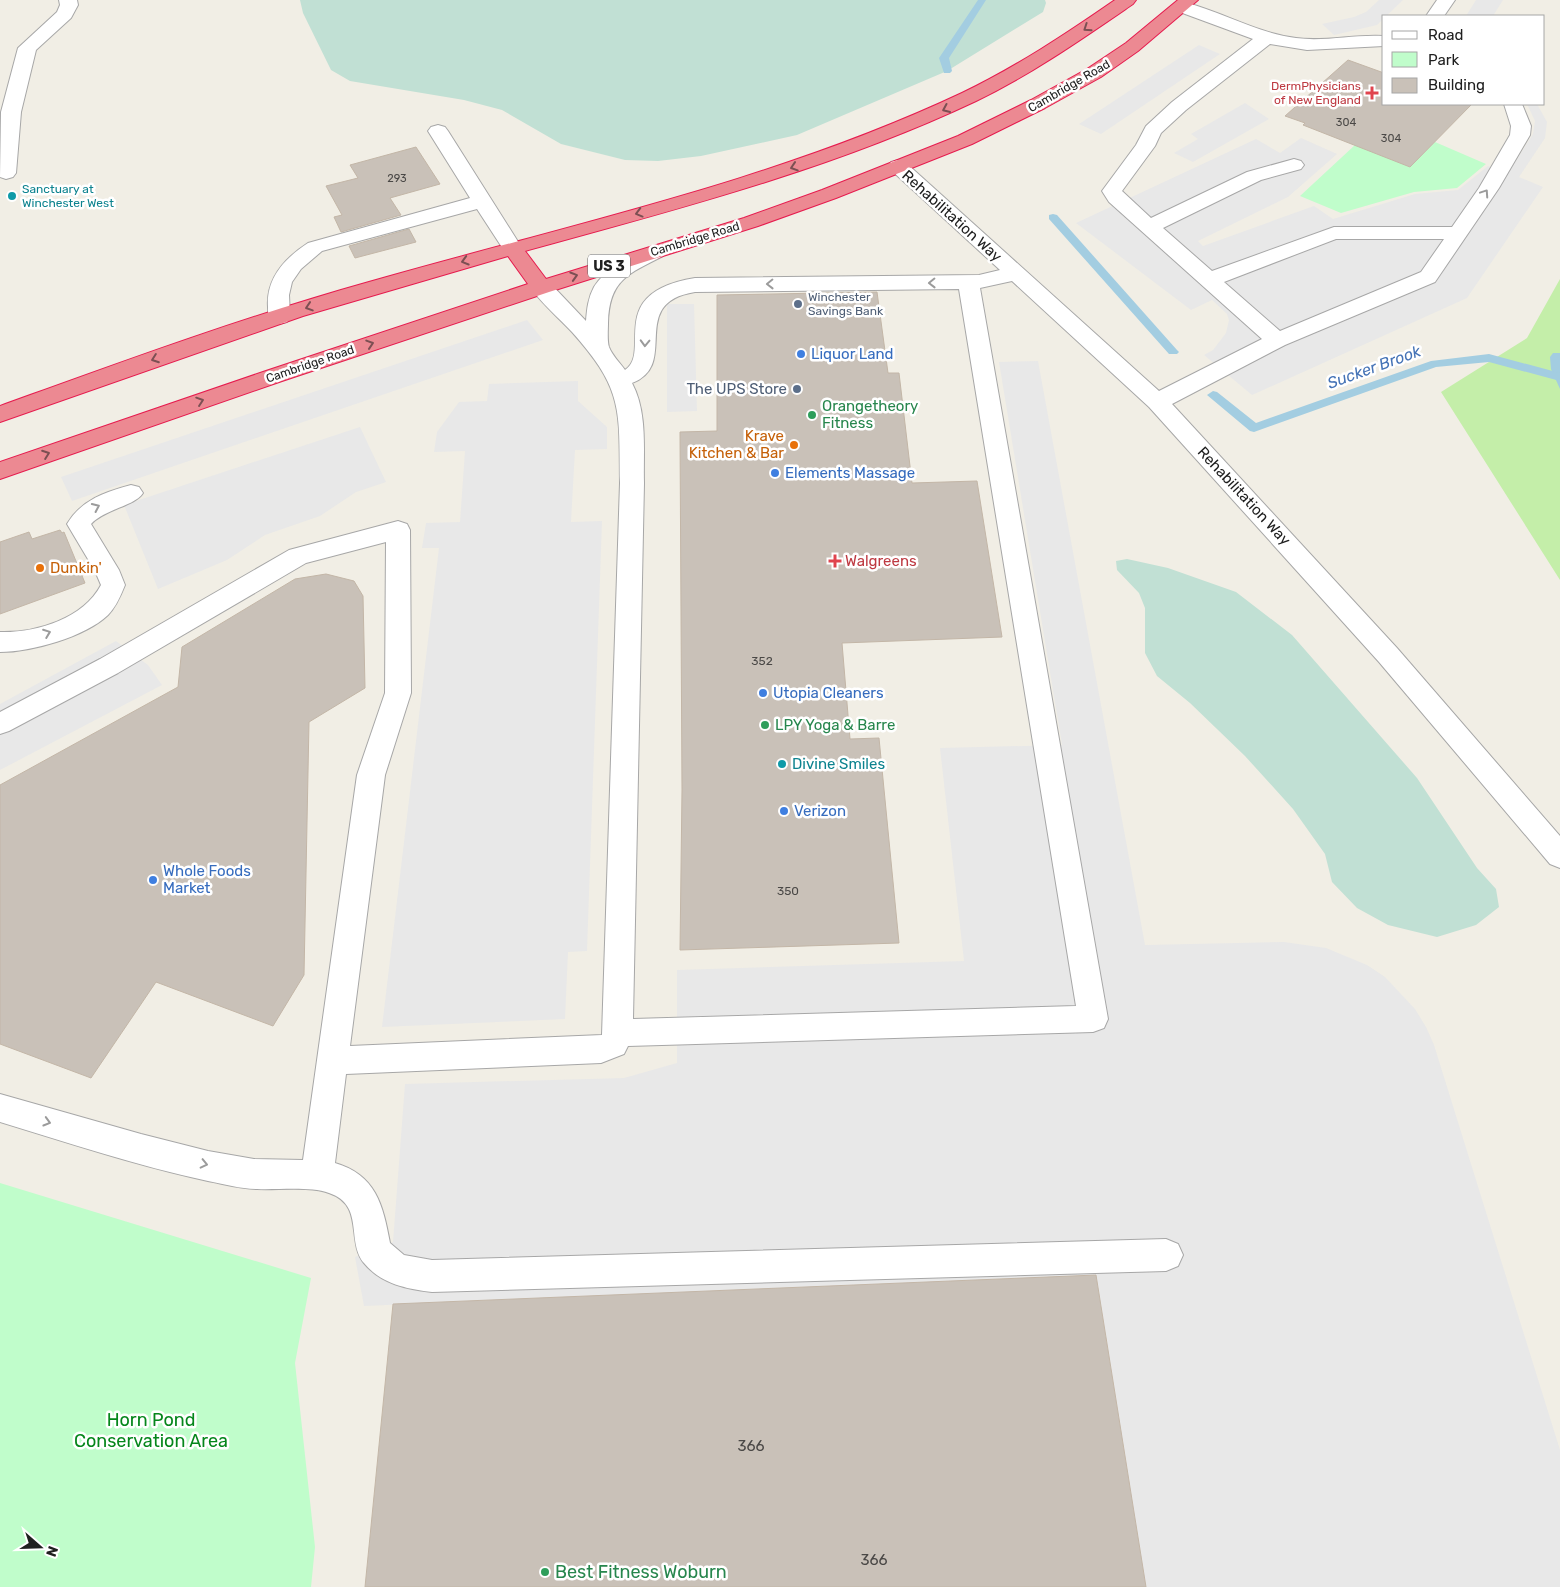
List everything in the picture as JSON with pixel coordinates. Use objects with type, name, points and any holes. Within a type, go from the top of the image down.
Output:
[{"type":"highway","points":[[0,414],[279,316],[512,248],[722,190],[805,164],[886,134],[949,108],[988,89],[1060,46],[1127,0]]},
{"type":"highway","name":"Cambridge Road","points":[[0,470],[541,287],[751,222],[829,194],[965,140],[1029,109],[1086,77],[1132,47],[1186,3]]},
{"type":"highway","points":[[512,248],[541,287]]},
{"type":"street","points":[[6,173],[6,112],[28,48],[65,14],[69,5],[68,0]]},
{"type":"street","points":[[1436,15],[1446,0]]},
{"type":"street","points":[[1186,3],[1266,38],[1296,44],[1318,45],[1354,41],[1382,41]]},
{"type":"street","points":[[1266,38],[1178,106],[1153,130],[1130,167],[1115,184],[1112,191],[1116,198],[1278,340]]},
{"type":"street","points":[[1157,402],[1278,340],[1428,277],[1489,188],[1520,135],[1521,126],[1514,105]]},
{"type":"street","points":[[438,130],[512,248]]},
{"type":"street","name":"Rehabilitation Way","points":[[898,166],[1157,402],[1375,641],[1560,856]]},
{"type":"street","points":[[1149,227],[1254,176],[1294,166]]},
{"type":"street","points":[[279,316],[279,289],[288,271],[299,258],[315,247],[482,201]]},
{"type":"street","points":[[1209,280],[1334,233],[1458,233]]},
{"type":"street","points":[[598,348],[596,318],[600,298],[608,282],[622,269],[664,249]]},
{"type":"street","points":[[619,380],[631,376],[640,367],[645,355],[645,335],[648,322],[655,303],[663,293],[679,287],[695,285],[968,282],[992,280],[1014,272]]},
{"type":"street","points":[[618,1034],[1093,1019],[968,282]]},
{"type":"street","points":[[332,1061],[601,1048],[613,1044],[618,1034],[632,483],[628,403],[619,380],[598,348],[541,287]]},
{"type":"street","points":[[0,642],[10,644],[39,636],[81,620],[98,609],[113,585],[107,570],[79,524],[83,516],[90,510],[130,493]]},
{"type":"street","points":[[0,724],[109,666],[298,556],[398,530],[398,693],[371,775],[317,1175]]},
{"type":"street","points":[[0,1108],[141,1149],[208,1166],[254,1174],[317,1175],[338,1178],[358,1193],[369,1216],[375,1251],[392,1267],[408,1273],[432,1276],[1166,1255]]},
{"type":"green space","points":[[300,0],[1045,0],[1046,3],[1043,12],[947,71],[797,135],[701,156],[658,161],[625,160],[561,144],[502,110],[464,100],[350,81],[331,70],[303,13]]},
{"type":"green space","points":[[1435,142],[1486,164],[1457,188],[1414,192],[1341,213],[1300,196],[1355,145],[1410,167]]},
{"type":"green space","points":[[1560,279],[1560,580],[1441,392],[1527,338]]},
{"type":"green space","points":[[1127,559],[1168,568],[1236,592],[1292,635],[1417,778],[1477,868],[1496,889],[1499,907],[1476,925],[1437,937],[1388,925],[1357,908],[1332,882],[1325,854],[1293,809],[1245,756],[1190,703],[1157,676],[1145,653],[1145,608],[1139,593],[1117,570],[1116,561]]},
{"type":"green space","name":"Horn Pond Conservation Area","points":[[0,1183],[311,1278],[295,1363],[315,1547],[311,1587],[0,1587]]},
{"type":"shaded area","points":[[1379,0],[1403,0],[1387,15],[1382,15],[1382,20],[1377,25],[1334,35],[1322,24],[1354,17],[1366,12]]},
{"type":"shaded area","points":[[1476,0],[1503,0],[1494,15],[1467,15]]},
{"type":"shaded area","points":[[1199,45],[1220,54],[1101,134],[1079,124]]},
{"type":"shaded area","points":[[1245,103],[1269,119],[1193,162],[1174,153],[1198,139],[1191,134]]},
{"type":"shaded area","points":[[1527,105],[1538,105],[1547,122],[1545,138],[1519,177],[1543,187],[1467,298],[1252,395],[1204,355],[1213,350],[1226,333],[1229,320],[1227,314],[1212,300],[1191,310],[1076,223],[1256,139],[1280,153],[1301,138],[1337,154],[1288,197],[1198,241],[1203,246],[1314,206],[1333,219],[1415,194],[1458,190],[1488,166],[1508,173],[1533,134],[1535,121]]},
{"type":"shaded area","points":[[667,304],[694,304],[697,411],[667,412]]},
{"type":"shaded area","points":[[527,320],[543,340],[72,501],[61,477]]},
{"type":"shaded area","points":[[1038,361],[1145,945],[1284,942],[1326,948],[1367,965],[1385,977],[1415,1009],[1434,1045],[1560,1450],[1560,1587],[1146,1587],[1096,1275],[364,1306],[355,1257],[393,1242],[405,1084],[624,1078],[677,1063],[677,970],[964,961],[940,748],[1062,745],[999,362]]},
{"type":"shaded area","points":[[578,381],[578,401],[607,427],[607,449],[575,450],[571,522],[602,521],[587,951],[568,952],[565,1019],[382,1027],[439,548],[422,548],[426,523],[460,522],[465,451],[434,452],[437,432],[459,402],[487,401],[489,384]]},
{"type":"shaded area","points":[[360,427],[386,482],[356,492],[320,516],[265,535],[227,560],[158,589],[124,505]]},
{"type":"shaded area","points":[[116,641],[148,665],[162,685],[0,770],[0,704]]},
{"type":"water","points":[[1553,353],[1560,353],[1560,389],[1551,369],[1550,357]]},
{"type":"building","points":[[1348,60],[1382,72],[1382,105],[1471,105],[1410,167],[1303,125],[1305,123],[1285,116]]},
{"type":"building","points":[[416,147],[440,184],[390,198],[401,215],[341,232],[334,217],[342,215],[326,186],[358,178],[350,165]]},
{"type":"building","points":[[409,229],[416,242],[355,258],[349,246]]},
{"type":"building","points":[[877,292],[888,373],[899,373],[912,483],[977,481],[1002,637],[842,643],[850,739],[879,738],[899,943],[680,950],[682,790],[680,432],[717,431],[717,295]]},
{"type":"building","name":"Dunkin'","points":[[60,530],[62,533],[64,532],[85,583],[0,614],[0,542],[29,532],[32,539]]},
{"type":"building","name":"Whole Foods Market","points":[[326,574],[354,581],[363,596],[365,688],[309,722],[304,975],[273,1026],[156,982],[91,1078],[0,1044],[0,785],[178,687],[182,647],[295,579]]},
{"type":"building","points":[[1096,1275],[1146,1587],[365,1587],[393,1304]]},
{"type":"waterway","name":"Sucker Brook","points":[[947,71],[944,58],[982,0]]},
{"type":"waterway","name":"Sucker Brook","points":[[1053,217],[1173,352]]},
{"type":"waterway","name":"Sucker Brook","points":[[1213,395],[1254,428],[1435,364],[1489,358],[1560,377]]},
{"type":"place","name":"DermPhysicians of New England","points":[[1372,93]]},
{"type":"place","name":"Sanctuary at Winchester West","points":[[12,196]]},
{"type":"place","name":"Winchester Savings Bank","points":[[798,304]]},
{"type":"place","name":"Liquor Land","points":[[801,354]]},
{"type":"place","name":"The UPS Store","points":[[797,389]]},
{"type":"place","name":"Orangetheory Fitness","points":[[812,415]]},
{"type":"place","name":"Krave Kitchen & Bar","points":[[794,445]]},
{"type":"place","name":"Elements Massage","points":[[775,473]]},
{"type":"place","name":"Walgreens","points":[[835,561]]},
{"type":"place","name":"Dunkin'","points":[[40,568]]},
{"type":"place","name":"Utopia Cleaners","points":[[763,693]]},
{"type":"place","name":"LPY Yoga & Barre","points":[[765,725]]},
{"type":"place","name":"Divine Smiles","points":[[782,764]]},
{"type":"place","name":"Verizon","points":[[784,811]]},
{"type":"place","name":"Whole Foods Market","points":[[153,880]]},
{"type":"place","name":"Best Fitness Woburn","points":[[545,1572]]}]
